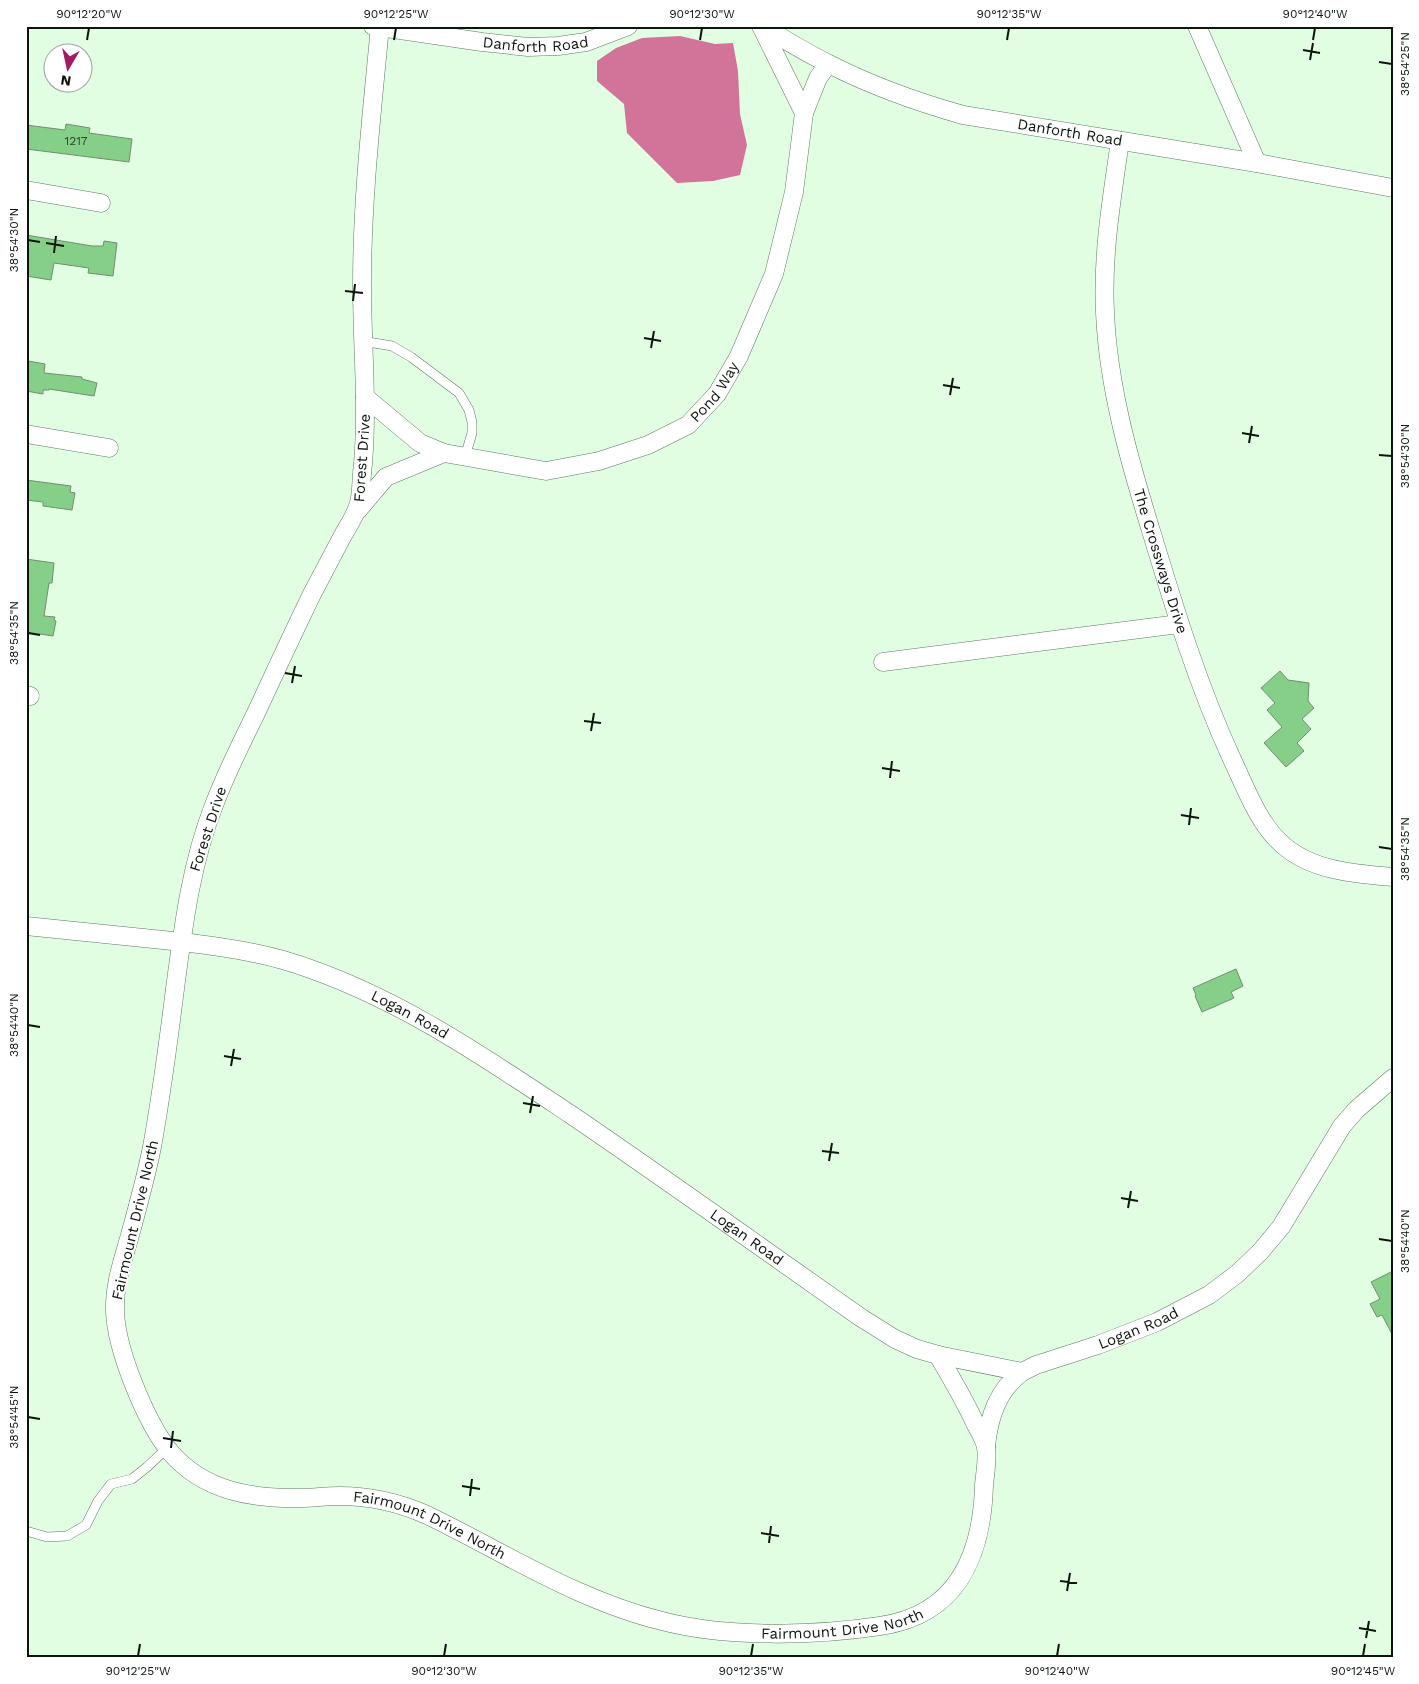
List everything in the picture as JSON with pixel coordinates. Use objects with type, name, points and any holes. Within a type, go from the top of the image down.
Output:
[{"type":"street","name":"Danforth Road","points":[[377,27],[528,47],[558,46],[586,42],[628,26]]},
{"type":"street","name":"Danforth Road","points":[[761,26],[828,64],[875,85],[932,107],[963,115],[1257,163],[1393,188]]},
{"type":"street","points":[[761,26],[804,113]]},
{"type":"street","points":[[1197,26],[1257,163]]},
{"type":"street","name":"Forest Drive","points":[[181,942],[191,880],[201,843],[228,770],[312,595],[358,510],[365,433],[362,341],[364,207],[377,27]]},
{"type":"street","name":"Pond Way","points":[[365,397],[420,443],[444,453],[546,471],[599,460],[648,445],[688,425],[717,394],[739,356],[774,274],[794,192],[804,113],[818,78],[828,64]]},
{"type":"street","name":"The Crossways Drive","points":[[1120,141],[1109,221],[1105,270],[1105,312],[1109,355],[1119,412],[1137,485],[1179,624],[1201,687],[1219,730],[1257,809],[1275,838],[1291,852],[1311,861],[1357,874],[1393,877]]},
{"type":"street","points":[[26,190],[102,203]]},
{"type":"street","points":[[26,434],[109,448]]},
{"type":"street","points":[[358,510],[386,477],[444,453]]},
{"type":"street","points":[[883,662],[1179,624]]},
{"type":"street","name":"Logan Road","points":[[26,926],[229,948],[286,961],[381,999],[437,1029],[502,1069],[631,1155],[860,1317],[895,1339],[917,1349],[938,1355],[1022,1372],[1036,1365],[1098,1345],[1157,1322],[1209,1296],[1237,1274],[1260,1252],[1281,1227],[1342,1126],[1357,1108],[1393,1078]]},
{"type":"street","name":"Fairmount Drive North","points":[[181,942],[161,1102],[146,1177],[117,1282],[115,1321],[120,1344],[135,1386],[153,1427],[167,1448],[189,1471],[207,1482],[242,1493],[270,1497],[342,1496],[376,1499],[407,1507],[427,1515],[554,1580],[614,1606],[662,1621],[695,1628],[734,1632],[775,1633],[882,1626],[907,1620],[925,1612],[941,1601],[959,1580],[972,1554],[980,1525],[984,1497],[986,1446],[963,1398],[938,1355]]},
{"type":"street","points":[[986,1446],[987,1428],[992,1412],[1003,1391],[1022,1372]]},
{"type":"lane","points":[[362,341],[392,346],[411,357],[459,393],[469,410],[472,422],[472,433],[465,457]]},
{"type":"lane","points":[[26,1531],[47,1537],[67,1536],[86,1525],[98,1501],[111,1484],[132,1479],[167,1448]]},
{"type":"shaded area","points":[[680,36],[715,44],[733,43],[738,71],[740,114],[747,145],[740,175],[713,181],[677,183],[627,133],[624,104],[597,81],[597,61],[616,48],[642,38]]},
{"type":"building","points":[[66,124],[90,128],[89,133],[132,139],[129,162],[26,149],[26,125],[65,130]]},
{"type":"building","points":[[26,235],[92,246],[103,246],[104,241],[117,243],[113,276],[88,273],[89,268],[54,263],[51,280],[26,276]]},
{"type":"building","points":[[28,361],[45,364],[44,373],[82,377],[82,379],[97,383],[94,396],[49,389],[43,390],[43,394],[26,391]]},
{"type":"building","points":[[26,480],[71,486],[70,492],[75,493],[72,510],[43,506],[43,502],[26,500]]},
{"type":"building","points":[[26,559],[54,563],[52,583],[49,583],[44,616],[55,617],[53,636],[26,632]]},
{"type":"building","points":[[1280,671],[1288,680],[1309,683],[1308,701],[1314,708],[1302,719],[1311,729],[1297,743],[1304,751],[1286,767],[1264,743],[1282,727],[1267,710],[1275,703],[1261,688]]},
{"type":"building","points":[[1236,969],[1243,986],[1231,992],[1234,998],[1202,1012],[1193,988]]},
{"type":"building","points":[[1393,1271],[1393,1336],[1382,1315],[1377,1317],[1370,1304],[1380,1299],[1371,1282]]}]
